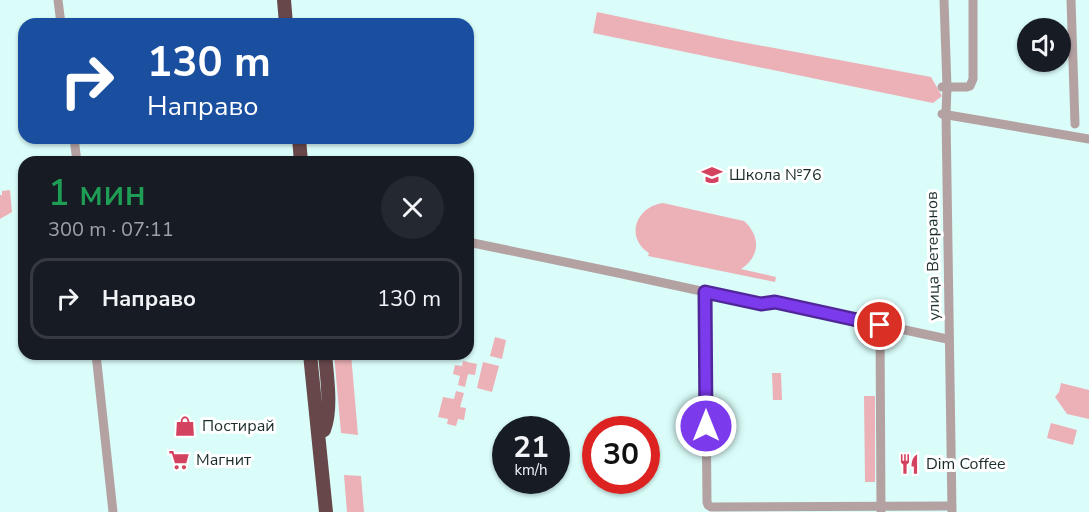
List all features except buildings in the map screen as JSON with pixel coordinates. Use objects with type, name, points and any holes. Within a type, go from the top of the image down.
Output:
[{"type":"highway","points":[[276,0],[278,18]]},
{"type":"highway","points":[[284,0],[286,18]]},
{"type":"highway","points":[[311,360],[327,510]]},
{"type":"highway","points":[[318,360],[324,430],[327,510]]},
{"type":"highway","points":[[324,430],[328,421],[325,360]]},
{"type":"street","points":[[58,0],[60,18]]},
{"type":"street","name":"улица Ветеранов","points":[[942,0],[950,510]]},
{"type":"street","points":[[944,87],[967,87],[972,83],[973,0]]},
{"type":"street","points":[[1071,0],[1075,124]]},
{"type":"street","points":[[944,114],[1089,139]]},
{"type":"street","name":"улица Ветеранов","points":[[944,114],[950,510]]},
{"type":"street","points":[[474,243],[761,304],[775,302],[947,339]]},
{"type":"street","points":[[705,292],[706,494],[708,505],[711,507],[950,510]]},
{"type":"street","points":[[880,325],[881,509]]},
{"type":"street","points":[[97,360],[113,512]]},
{"type":"shaded area","points":[[597,12],[725,39],[931,77],[942,96],[933,103],[593,33]]},
{"type":"shaded area","points":[[10,190],[12,212],[0,219],[0,195],[2,191]]},
{"type":"shaded area","points":[[663,203],[744,221],[753,233],[756,246],[752,259],[741,269],[776,277],[775,282],[648,256],[649,253],[637,239],[637,223],[646,210]]},
{"type":"shaded area","points":[[495,337],[506,340],[502,359],[490,356]]},
{"type":"shaded area","points":[[335,360],[352,360],[358,435],[341,433]]},
{"type":"shaded area","points":[[463,361],[477,364],[475,375],[468,374],[465,387],[458,385],[460,376],[453,374],[455,365],[462,366]]},
{"type":"shaded area","points":[[483,362],[499,366],[492,392],[477,388]]},
{"type":"shaded area","points":[[772,373],[781,373],[782,400],[773,400]]},
{"type":"shaded area","points":[[1061,383],[1089,390],[1089,419],[1067,414],[1055,397]]},
{"type":"shaded area","points":[[456,391],[464,393],[460,407],[466,408],[464,420],[458,419],[456,426],[447,424],[448,419],[438,417],[443,397],[454,399]]},
{"type":"shaded area","points":[[864,396],[875,396],[875,482],[865,482]]},
{"type":"shaded area","points":[[1051,423],[1077,430],[1073,445],[1047,438]]},
{"type":"shaded area","points":[[344,475],[361,476],[364,512],[347,512]]},
{"type":"place","name":"Школа №76","points":[[712,175]]},
{"type":"place","name":"Постирай","points":[[185,426]]},
{"type":"place","name":"Магнит","points":[[179,460]]},
{"type":"place","name":"Dim Coffee","points":[[909,464]]},
{"type":"route","points":[[706,426],[705,292],[761,304],[775,302],[880,325]]}]
